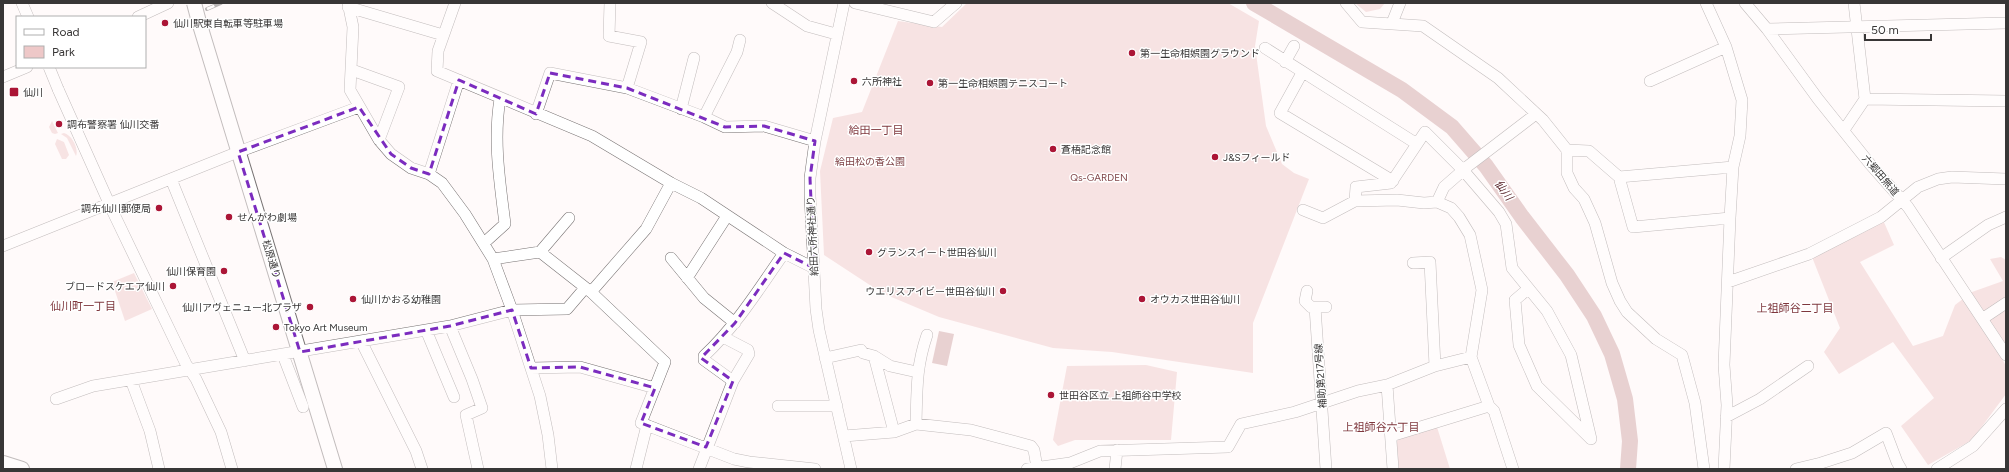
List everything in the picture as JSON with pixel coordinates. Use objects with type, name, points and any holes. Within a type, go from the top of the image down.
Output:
[{"type":"main road","name":"松原通り","points":[[194,3],[335,469]]},
{"type":"main road","points":[[3,463],[22,469]]},
{"type":"street","points":[[22,3],[28,16]]},
{"type":"street","points":[[140,16],[168,3]]},
{"type":"street","points":[[455,3],[438,51],[437,71],[500,99],[592,136],[671,183],[701,198],[784,253],[814,268]]},
{"type":"street","points":[[610,3],[609,36],[641,42],[627,88]]},
{"type":"street","points":[[772,3],[807,26],[836,34]]},
{"type":"street","name":"給田六所神社通り","points":[[844,3],[836,34],[815,141],[810,178],[816,308],[825,358],[851,469]]},
{"type":"street","points":[[855,3],[934,22],[956,3]]},
{"type":"street","points":[[1346,3],[1362,22],[1422,26],[1498,78],[1536,114],[1567,150],[1566,173],[1574,188],[1584,199],[1595,223],[1612,282],[1620,301],[1628,312],[1656,338],[1682,355],[1695,403],[1704,469]]},
{"type":"street","points":[[1392,23],[1400,3]]},
{"type":"street","points":[[1706,3],[1726,47],[1742,100],[1740,136],[1733,167],[1730,218],[1724,365],[1726,417],[1724,469]]},
{"type":"street","name":"六郷田無道","points":[[1745,3],[1767,29],[1818,99],[1870,164],[1903,200],[2006,355]]},
{"type":"street","points":[[1844,130],[1866,99],[1854,3]]},
{"type":"street","points":[[348,5],[443,35]]},
{"type":"street","points":[[348,5],[353,27],[350,90],[379,140],[391,154],[411,168],[429,174],[442,183],[451,194],[493,258],[531,368],[543,412],[552,469]]},
{"type":"street","points":[[1767,29],[2006,23]]},
{"type":"street","points":[[704,118],[737,52],[740,40]]},
{"type":"street","points":[[1285,62],[1294,46]]},
{"type":"street","points":[[1650,81],[1726,47]]},
{"type":"street","points":[[1265,48],[1302,73],[1417,144]]},
{"type":"street","points":[[681,109],[694,58]]},
{"type":"street","points":[[3,77],[25,68]]},
{"type":"street","points":[[49,68],[110,204],[189,370],[196,379],[221,432],[232,469]]},
{"type":"street","points":[[352,70],[399,87],[379,140]]},
{"type":"street","points":[[1302,73],[1280,112],[1393,181]]},
{"type":"street","points":[[536,114],[550,74],[627,88],[725,127],[764,126],[815,141]]},
{"type":"street","points":[[429,174],[459,80]]},
{"type":"street","points":[[484,243],[505,224],[498,162],[496,120],[500,99]]},
{"type":"street","points":[[1866,99],[2006,101]]},
{"type":"street","points":[[3,246],[238,152],[359,107]]},
{"type":"street","points":[[1437,202],[1444,187],[1472,162],[1536,114]]},
{"type":"street","points":[[1356,201],[1356,187],[1391,183],[1425,132],[1463,170],[1499,212],[1506,224],[1512,268],[1547,311],[1571,355],[1592,439],[1537,386],[1519,345],[1514,300],[1528,288]]},
{"type":"street","points":[[1567,150],[1589,150],[1619,177],[1633,227],[1730,218]]},
{"type":"street","points":[[1619,177],[1733,167]]},
{"type":"street","points":[[1728,282],[1809,254],[1881,217],[1918,187],[1938,179],[1952,177],[2006,179]]},
{"type":"street","points":[[171,179],[245,361]]},
{"type":"street","points":[[56,400],[93,386],[450,326],[512,310],[567,309],[588,290],[646,230],[671,183]]},
{"type":"street","points":[[1302,210],[1323,218],[1356,201],[1397,200],[1424,203],[1437,202],[1451,208],[1459,217],[1470,235],[1482,290],[1471,357],[1489,406],[1494,411],[1513,469]]},
{"type":"street","points":[[687,278],[726,216]]},
{"type":"street","points":[[1941,258],[1988,225],[2006,217]]},
{"type":"street","points":[[493,258],[540,252],[569,218]]},
{"type":"street","points":[[540,252],[588,290],[665,362],[641,423],[734,459],[814,469]]},
{"type":"street","points":[[733,381],[704,360],[704,356],[735,323],[784,253]]},
{"type":"street","points":[[671,258],[704,298],[735,323]]},
{"type":"street","points":[[1412,263],[1430,262],[1435,366]]},
{"type":"street","name":"補助第217号線","points":[[1307,291],[1304,301],[1311,307],[1321,307],[1321,403],[1326,469]]},
{"type":"street","points":[[1982,319],[2006,303]]},
{"type":"street","points":[[450,326],[472,379],[482,408],[466,415],[478,469]]},
{"type":"street","points":[[426,330],[454,397]]},
{"type":"street","points":[[916,424],[917,372],[919,356],[927,335]]},
{"type":"street","points":[[699,469],[706,447],[733,381],[749,354],[748,350],[723,337]]},
{"type":"street","points":[[361,341],[416,451],[422,469]]},
{"type":"street","points":[[825,358],[856,350],[874,356],[890,366],[917,372]]},
{"type":"street","points":[[282,355],[303,407]]},
{"type":"street","points":[[874,356],[894,432]]},
{"type":"street","points":[[844,436],[894,432],[916,424],[972,430],[1031,446],[1034,450],[1032,468],[1055,467],[1070,463],[1100,451],[1228,446],[1241,424],[1295,412],[1358,391],[1387,385],[1435,366],[1471,357]]},
{"type":"street","points":[[1726,417],[1760,399],[1808,366]]},
{"type":"street","points":[[531,368],[580,368],[655,388]]},
{"type":"street","points":[[130,380],[150,431],[159,469]]},
{"type":"street","points":[[1387,385],[1393,469]]},
{"type":"street","points":[[778,406],[837,406]]},
{"type":"street","points":[[1391,436],[1489,406]]},
{"type":"street","points":[[1937,469],[1973,446],[2006,409]]},
{"type":"street","points":[[636,469],[647,425]]},
{"type":"street","points":[[1796,469],[1821,464],[1852,453],[1886,433],[1901,469]]},
{"type":"street","points":[[1115,469],[1117,450]]},
{"type":"highlighted area","points":[[550,73],[627,88],[725,127],[764,126],[815,141],[810,178],[814,268],[784,253],[735,323],[701,358],[733,381],[706,447],[641,423],[655,388],[580,367],[531,368],[512,310],[450,326],[300,352],[238,152],[359,107],[391,154],[411,168],[429,174],[459,80],[536,114]]},
{"type":"green space","name":"Qs-GARDEN","points":[[967,3],[1228,3],[1259,21],[1255,46],[1266,126],[1282,164],[1294,173],[1309,179],[1253,323],[1253,373],[1112,352],[1053,348],[939,317],[882,293],[824,255],[820,171],[833,118],[862,112],[898,21],[942,27]]},
{"type":"green space","points":[[1355,3],[1385,3],[1380,9],[1366,12]]},
{"type":"green space","points":[[52,121],[58,133],[52,133],[49,127]]},
{"type":"green space","points":[[64,133],[72,139],[77,150],[76,156],[67,138],[61,134]]},
{"type":"green space","points":[[57,139],[64,142],[69,155],[66,159],[62,159],[55,144]]},
{"type":"green space","points":[[1883,220],[1894,245],[1860,262],[1913,346],[1943,336],[1955,305],[1972,292],[2003,281],[1990,259],[2001,257],[2006,260],[2006,352],[2000,355],[2006,366],[2006,394],[1972,440],[1928,465],[1901,426],[1934,398],[1893,342],[1839,374],[1824,352],[1840,328],[1812,257]]},
{"type":"green space","points":[[134,273],[152,309],[125,321],[112,282]]},
{"type":"green space","points":[[1146,365],[1177,372],[1171,440],[1075,440],[1058,446],[1053,440],[1067,366]]},
{"type":"green space","points":[[1437,427],[1450,469],[1398,469],[1396,443],[1399,438]]},
{"type":"shaded area","points":[[939,331],[954,334],[947,366],[932,363]]},
{"type":"waterway","name":"仙川","points":[[1254,3],[1402,90],[1452,127],[1486,166],[1522,217],[1567,275],[1594,316],[1612,354],[1625,399],[1630,441],[1628,469]]},
{"type":"railway","points":[[207,9],[221,3]]},
{"type":"place","name":"仙川駅東自転車等駐車場","points":[[165,23]]},
{"type":"place","name":"第一生命相娯園グラウンド","points":[[1132,53]]},
{"type":"place","name":"六所神社","points":[[854,81]]},
{"type":"place","name":"第一生命相娯園テニスコート","points":[[930,83]]},
{"type":"place","name":"仙川","points":[[14,92]]},
{"type":"place","name":"調布警察署 仙川交番","points":[[59,124]]},
{"type":"place","name":"蒼梧記念館","points":[[1053,149]]},
{"type":"place","name":"J&Sフィールド","points":[[1215,157]]},
{"type":"place","name":"調布仙川郵便局","points":[[159,208]]},
{"type":"place","name":"せんがわ劇場","points":[[229,217]]},
{"type":"place","name":"グランスイート世田谷仙川","points":[[869,252]]},
{"type":"place","name":"仙川保育園","points":[[224,271]]},
{"type":"place","name":"ブロードスケエア仙川","points":[[173,286]]},
{"type":"place","name":"ウエリスアイビー世田谷仙川","points":[[1003,291]]},
{"type":"place","name":"仙川かおる幼稚園","points":[[353,299]]},
{"type":"place","name":"オウカス世田谷仙川","points":[[1142,299]]},
{"type":"place","name":"仙川アヴェニュー北プラザ","points":[[310,307]]},
{"type":"place","name":"Tokyo Art Museum","points":[[276,327]]},
{"type":"place","name":"世田谷区立 上祖師谷中学校","points":[[1051,395]]},
{"type":"district","name":"給田一丁目","points":[[876,130]]},
{"type":"district","name":"仙川町一丁目","points":[[83,306]]},
{"type":"district","name":"上祖師谷二丁目","points":[[1795,308]]},
{"type":"district","name":"上祖師谷六丁目","points":[[1381,427]]},
{"type":"park label","name":"給田松の香公園","points":[[870,161]]}]
